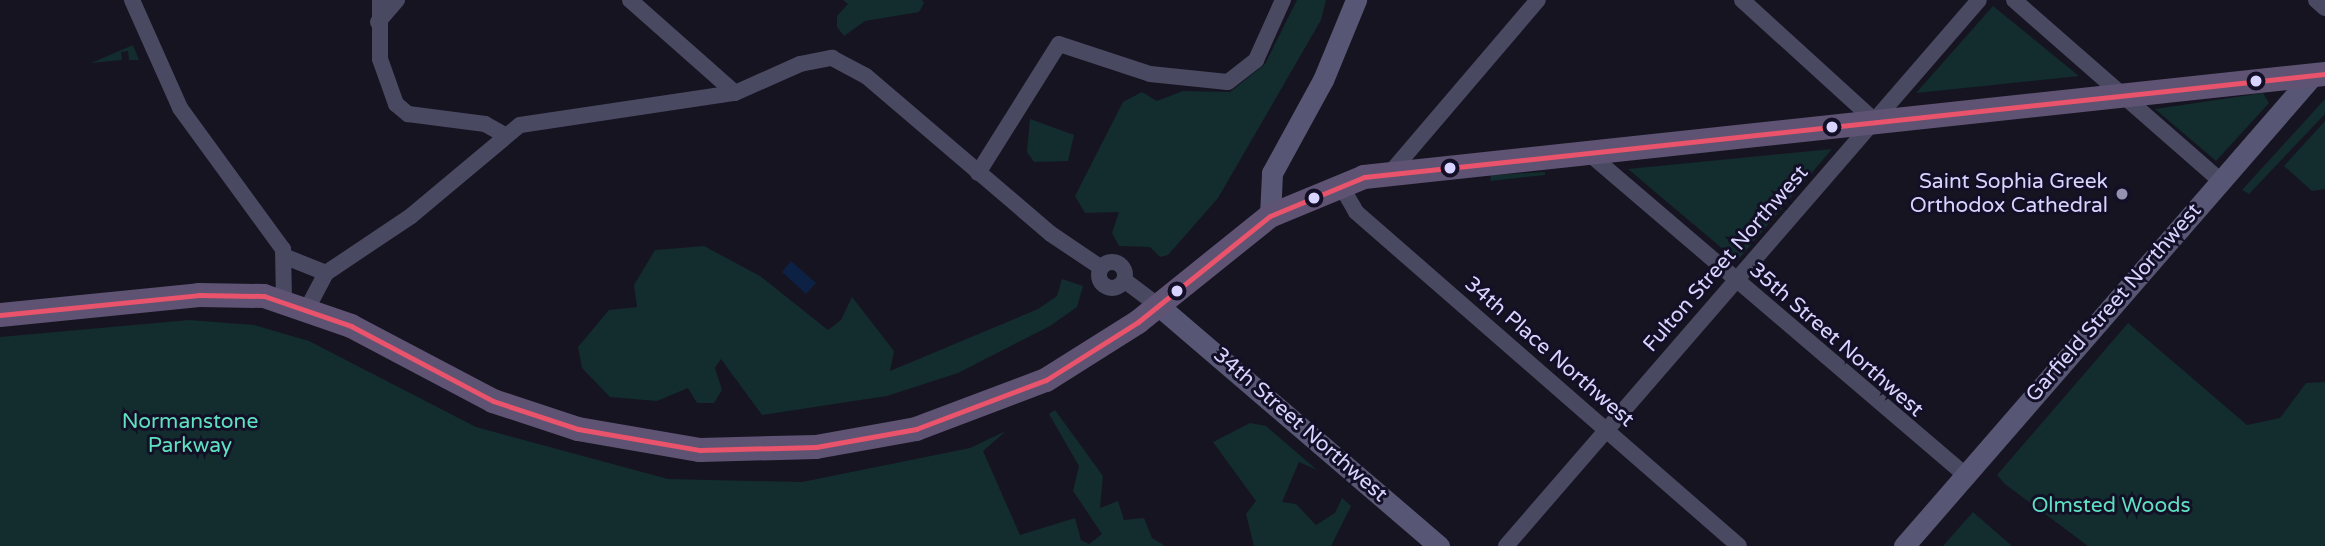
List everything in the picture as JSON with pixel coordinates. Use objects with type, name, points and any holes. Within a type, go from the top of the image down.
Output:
[{"type":"main road","points":[[1270,216],[1272,173],[1323,80],[1356,0]]},
{"type":"main road","points":[[0,315],[199,295],[295,305],[531,415],[661,446],[756,451],[847,443],[955,417],[1049,379],[1159,306],[1270,216],[1340,184],[1391,172],[2123,94],[2321,70]]},
{"type":"main road","name":"Garfield Street Northwest","points":[[1904,546],[2321,70]]},
{"type":"main road","name":"34th Street Northwest","points":[[1159,306],[1439,546]]},
{"type":"street","points":[[132,0],[180,108],[286,257],[295,305]]},
{"type":"street","points":[[380,0],[380,59],[396,104],[408,114],[485,124],[503,134]]},
{"type":"street","points":[[378,22],[397,0]]},
{"type":"street","points":[[630,0],[735,93]]},
{"type":"street","points":[[978,173],[1059,44],[1150,74],[1228,82],[1256,60],[1283,0]]},
{"type":"street","points":[[1391,172],[1538,0]]},
{"type":"street","points":[[1742,0],[1874,120]]},
{"type":"street","name":"Fulton Street Northwest","points":[[1506,546],[1979,0]]},
{"type":"street","points":[[2014,0],[2221,181]]},
{"type":"street","points":[[2316,0],[2325,8]]},
{"type":"street","points":[[295,305],[326,273],[411,216],[503,134],[542,121],[735,93],[800,64],[832,58],[866,76],[1100,274],[1109,287],[1128,284]]},
{"type":"street","name":"35th Street Northwest","points":[[1586,151],[1965,475]]},
{"type":"street","name":"34th Place Northwest","points":[[1340,184],[1356,212],[1739,546]]},
{"type":"street","points":[[286,257],[326,273]]},
{"type":"street","points":[[1100,274],[1119,265],[1128,284],[1159,306]]},
{"type":"green space","points":[[843,0],[922,0],[924,3],[919,12],[865,21],[844,36],[837,27],[837,16],[848,4]]},
{"type":"green space","points":[[1297,0],[1326,0],[1321,20],[1218,198],[1168,255],[1160,257],[1150,247],[1119,246],[1112,233],[1119,212],[1085,213],[1075,196],[1123,102],[1142,92],[1157,101],[1183,91],[1230,92],[1265,64]]},
{"type":"green space","points":[[1993,6],[2079,76],[1916,93]]},
{"type":"green space","points":[[133,45],[139,60],[129,60],[128,51],[121,52],[122,60],[91,63]]},
{"type":"green space","points":[[2263,93],[2269,103],[2216,161],[2155,109]]},
{"type":"green space","points":[[2325,99],[2325,114],[2249,194],[2242,190]]},
{"type":"green space","points":[[1030,119],[1074,135],[1068,161],[1034,162],[1027,152]]},
{"type":"green space","points":[[2325,121],[2325,189],[2312,191],[2284,166]]},
{"type":"green space","points":[[1832,149],[1737,261],[1628,169]]},
{"type":"green space","points":[[1545,172],[1545,175],[1490,181],[1491,175]]},
{"type":"green space","points":[[704,246],[760,276],[828,330],[841,320],[852,297],[894,351],[890,371],[1038,309],[1057,296],[1062,279],[1083,286],[1077,307],[1050,326],[958,373],[887,396],[762,415],[721,359],[715,368],[722,390],[714,403],[697,403],[688,388],[657,401],[610,397],[582,368],[578,347],[609,310],[637,307],[634,285],[655,250]]},
{"type":"green space","name":"Normanstone Parkway","points":[[189,320],[254,325],[309,341],[476,427],[668,479],[802,482],[970,448],[1006,431],[983,451],[1020,535],[1075,518],[1081,540],[1089,544],[1102,534],[1073,491],[1079,466],[1049,414],[1055,410],[1103,476],[1100,508],[1118,501],[1124,520],[1144,518],[1152,538],[1165,546],[0,546],[0,337]]},
{"type":"green space","name":"Olmsted Woods","points":[[2128,323],[2247,425],[2280,418],[2306,383],[2325,382],[2325,546],[2088,546],[2005,484],[1997,475]]},
{"type":"green space","points":[[1250,423],[1266,426],[1317,470],[1299,462],[1282,502],[1296,504],[1316,525],[1335,513],[1342,498],[1351,506],[1331,546],[1254,546],[1246,514],[1256,501],[1213,442]]},
{"type":"green space","points":[[1973,512],[2012,546],[1943,546]]},
{"type":"water","points":[[791,261],[816,283],[806,294],[782,272]]},
{"type":"transit line","points":[[0,315],[199,295],[264,296],[351,326],[493,401],[578,429],[700,450],[816,447],[916,429],[1046,380],[1138,322],[1270,216],[1364,177],[2325,74]]},
{"type":"place","name":"Saint Sophia Greek Orthodox Cathedral","points":[[2122,194]]}]
